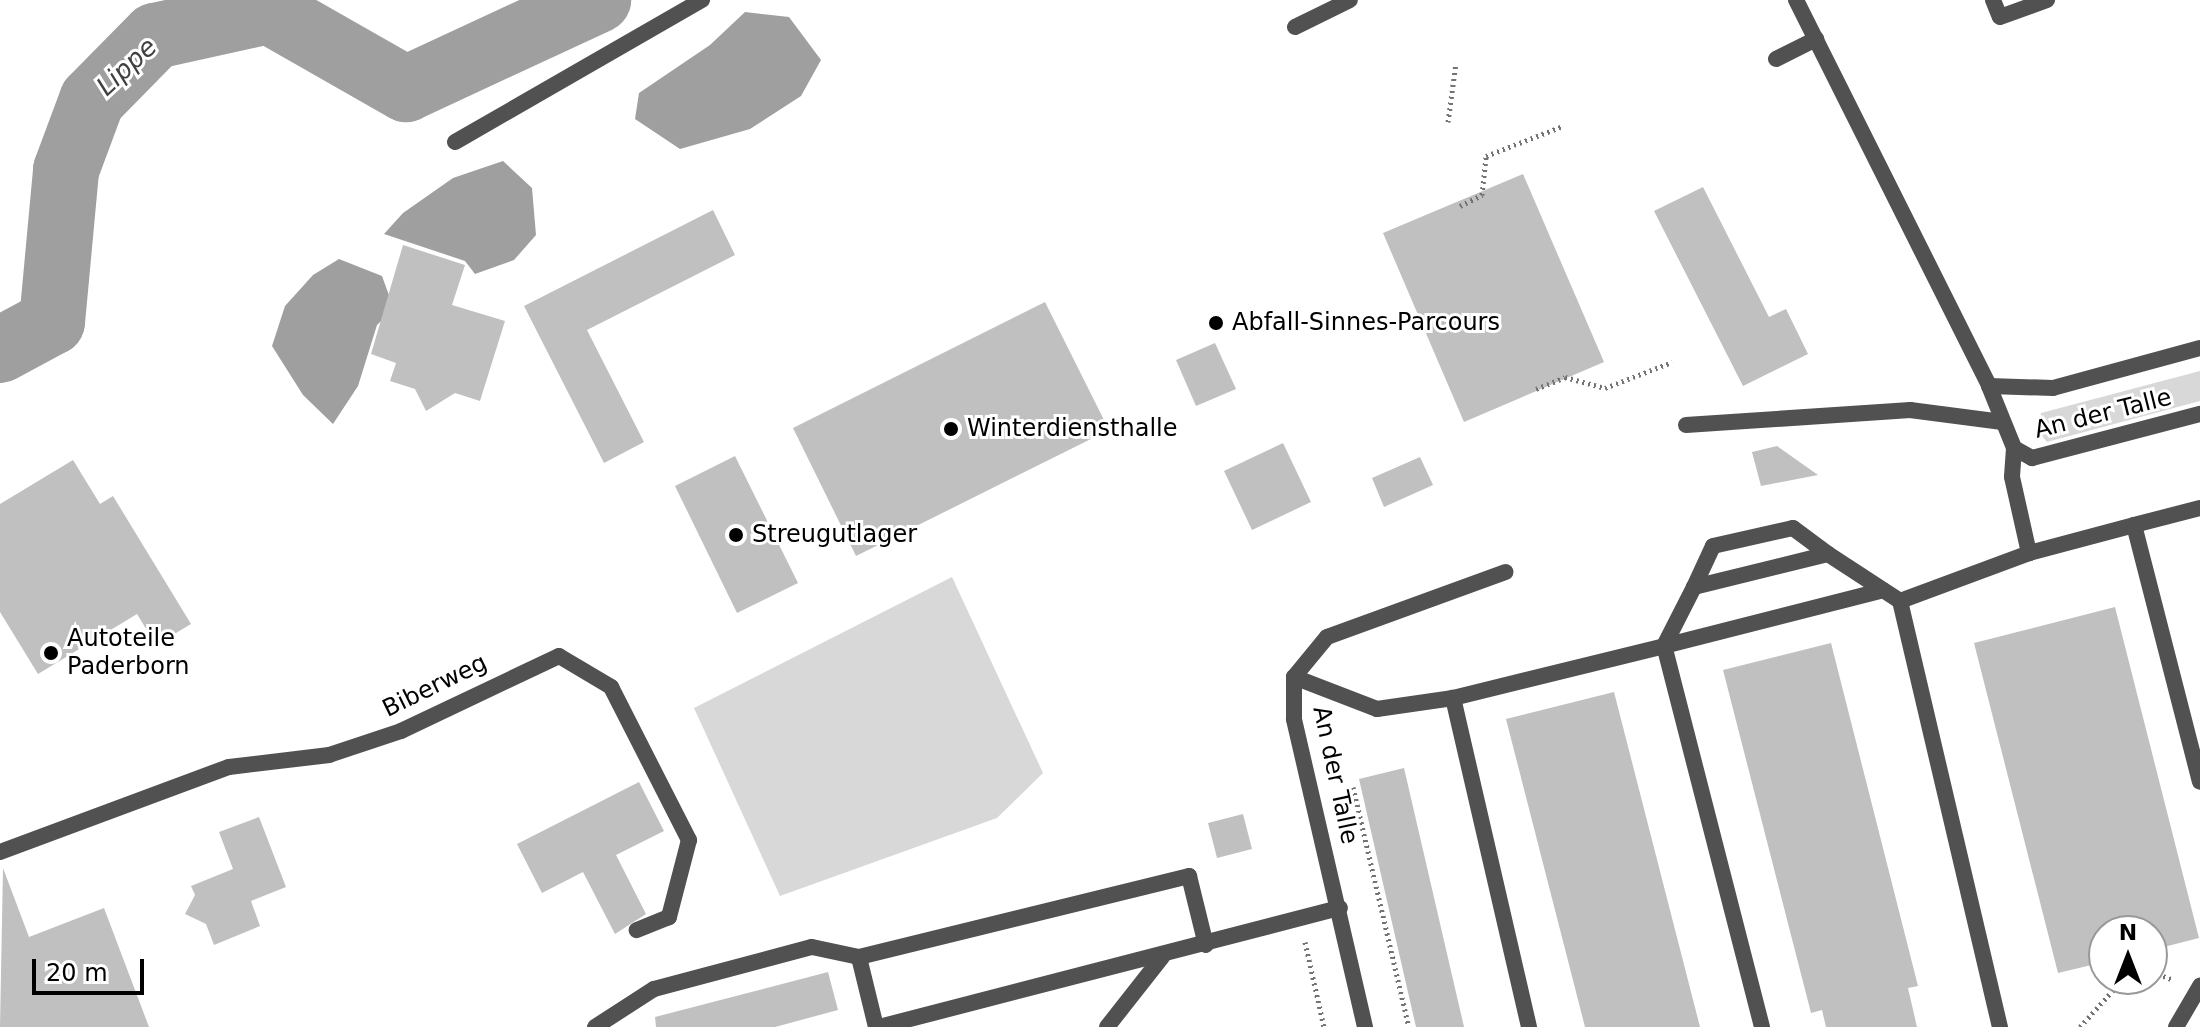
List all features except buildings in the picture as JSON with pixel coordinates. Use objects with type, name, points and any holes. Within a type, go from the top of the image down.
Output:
[{"type":"street","points":[[455,142],[702,0]]},
{"type":"street","points":[[1295,27],[1350,0]]},
{"type":"street","points":[[1796,0],[1989,386]]},
{"type":"street","points":[[1993,0],[2000,17],[2047,0]]},
{"type":"street","points":[[1776,59],[1816,39]]},
{"type":"street","name":"An der Talle","points":[[2200,348],[2053,388],[1989,386],[2014,448],[2032,458],[2200,414]]},
{"type":"street","points":[[1686,425],[1910,410],[2002,422]]},
{"type":"street","points":[[2014,448],[2012,477],[2029,553]]},
{"type":"street","points":[[1900,601],[2029,553],[2200,508]]},
{"type":"street","points":[[2134,525],[2200,782]]},
{"type":"street","points":[[1762,1027],[1664,646],[1713,546],[1793,528],[1900,601],[2000,1027]]},
{"type":"street","points":[[1694,587],[1828,554]]},
{"type":"street","name":"An der Talle","points":[[1365,1027],[1294,719],[1294,677],[1327,637],[1506,572]]},
{"type":"street","points":[[1294,677],[1377,709],[1453,698],[1883,590]]},
{"type":"street","name":"Biberweg","points":[[0,852],[229,767],[329,755],[401,731],[559,656],[611,687],[689,840],[669,917],[637,930]]},
{"type":"street","points":[[1453,698],[1529,1027]]},
{"type":"street","points":[[595,1027],[668,985],[812,947],[859,957],[1189,876],[1206,945]]},
{"type":"street","points":[[859,957],[877,1027],[1162,957],[1340,908]]},
{"type":"street","points":[[1107,1027],[1162,957]]},
{"type":"street","points":[[2176,1027],[2200,986]]},
{"type":"path","points":[[1448,122],[1456,63]]},
{"type":"path","points":[[1460,206],[1482,195],[1486,156],[1563,126]]},
{"type":"path","points":[[1536,389],[1565,377],[1605,388],[1672,362]]},
{"type":"path","points":[[1353,787],[1409,1027]]},
{"type":"path","points":[[1299,919],[1324,1027]]},
{"type":"path","points":[[2080,1027],[2109,995]]},
{"type":"shaded area","points":[[745,12],[789,17],[821,60],[801,96],[750,129],[680,149],[635,119],[639,93],[710,45]]},
{"type":"shaded area","points":[[503,161],[532,188],[536,235],[514,260],[475,274],[465,261],[384,234],[403,213],[453,178]]},
{"type":"shaded area","points":[[339,259],[382,276],[394,309],[377,325],[358,386],[333,424],[303,395],[272,346],[285,306],[313,275]]},
{"type":"shaded area","points":[[2200,371],[2200,401],[2047,442],[2037,430],[2041,413]]},
{"type":"shaded area","points":[[952,577],[1043,773],[997,818],[780,896],[694,708]]},
{"type":"waterway","name":"Lippe","points":[[0,350],[52,322],[66,170],[92,100],[155,36],[269,11],[406,89],[598,0]]},
{"type":"place","name":"Abfall-Sinnes-Parcours","points":[[1216,323]]},
{"type":"place","name":"Winterdiensthalle","points":[[951,429]]},
{"type":"place","name":"Streugutlager","points":[[736,535]]},
{"type":"place","name":"Autoteile Paderborn","points":[[51,653]]}]
